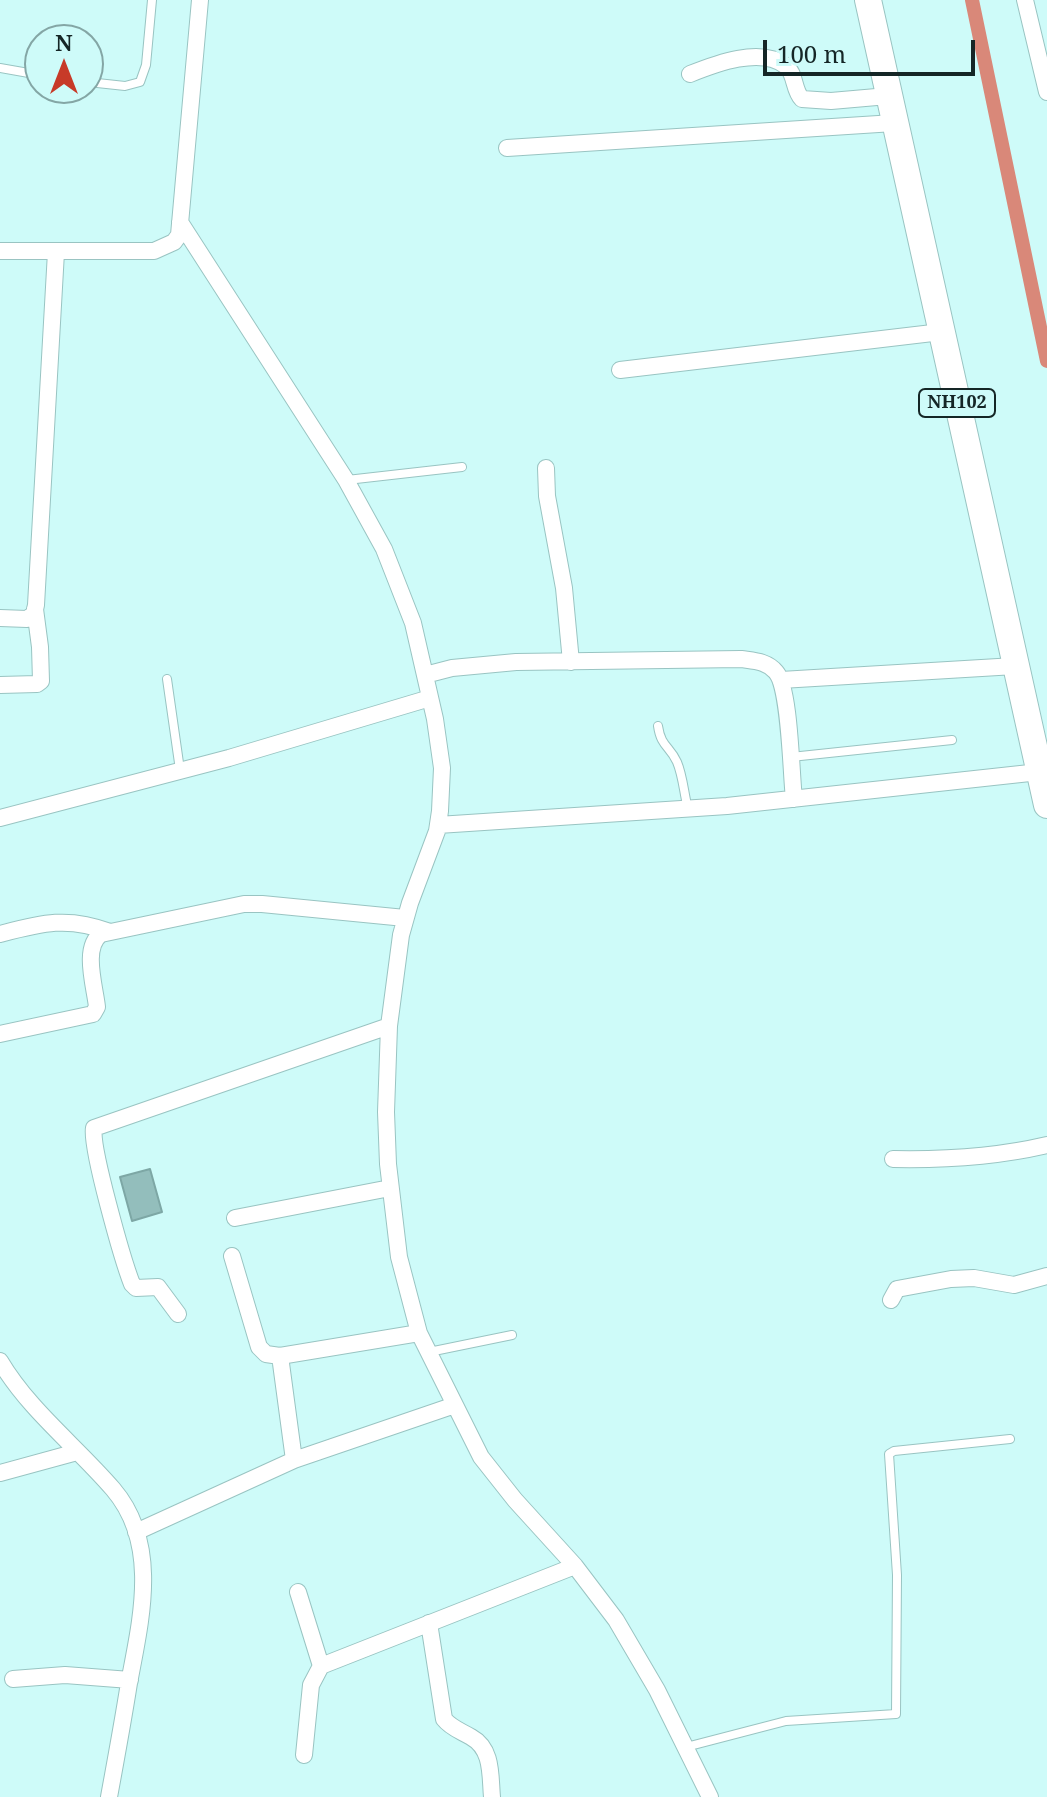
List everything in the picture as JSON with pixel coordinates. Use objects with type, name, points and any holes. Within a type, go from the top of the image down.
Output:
[{"type":"highway","name":"NH102","points":[[868,0],[1047,805]]},
{"type":"street","points":[[0,251],[154,251],[174,242],[179,235],[200,0]]},
{"type":"street","points":[[1025,0],[1047,92]]},
{"type":"street","points":[[690,74],[725,61],[763,58],[785,65],[802,99],[831,101],[888,96]]},
{"type":"street","points":[[507,148],[894,123]]},
{"type":"street","points":[[180,222],[346,480],[384,549],[413,623],[430,698],[442,768],[438,825],[405,918],[389,1026],[386,1112],[390,1188],[399,1257],[419,1333],[473,1442],[492,1471],[575,1566],[616,1620],[657,1690],[710,1797]]},
{"type":"street","points":[[0,685],[37,684],[41,681],[35,609],[56,252]]},
{"type":"street","points":[[620,370],[941,332]]},
{"type":"street","points":[[546,468],[547,496],[564,588],[571,662]]},
{"type":"street","points":[[0,618],[27,619],[35,609]]},
{"type":"street","points":[[425,675],[482,664],[741,659],[765,663],[776,671],[781,680],[794,799]]},
{"type":"street","points":[[781,680],[1015,666]]},
{"type":"street","points":[[0,818],[430,698]]},
{"type":"street","points":[[438,825],[688,809],[1039,772]]},
{"type":"street","points":[[0,1034],[93,1014],[97,1007],[91,948],[96,937],[110,932],[244,904],[405,918]]},
{"type":"street","points":[[0,934],[62,921],[90,924],[110,932]]},
{"type":"street","points":[[178,1314],[158,1287],[136,1288],[132,1284],[100,1170],[94,1128],[389,1026]]},
{"type":"street","points":[[893,1159],[962,1158],[1047,1145]]},
{"type":"street","points":[[235,1218],[390,1188]]},
{"type":"street","points":[[232,1256],[259,1347],[266,1354],[280,1356],[419,1333]]},
{"type":"street","points":[[891,1300],[897,1289],[951,1279],[987,1279],[1014,1285],[1047,1276]]},
{"type":"street","points":[[280,1356],[294,1460]]},
{"type":"street","points":[[0,1361],[28,1400],[115,1492],[136,1532],[142,1559],[143,1599],[109,1797]]},
{"type":"street","points":[[136,1532],[294,1460],[455,1405]]},
{"type":"street","points":[[0,1473],[77,1452]]},
{"type":"street","points":[[304,1755],[311,1685],[321,1666],[575,1566]]},
{"type":"street","points":[[298,1592],[321,1666]]},
{"type":"street","points":[[429,1623],[444,1719],[483,1746],[488,1755],[492,1797]]},
{"type":"street","points":[[13,1679],[65,1675],[130,1680]]},
{"type":"lane","points":[[104,84],[125,86],[140,82],[146,65],[152,0]]},
{"type":"lane","points":[[0,68],[24,72]]},
{"type":"lane","points":[[346,480],[462,467]]},
{"type":"lane","points":[[167,679],[180,770]]},
{"type":"lane","points":[[658,726],[663,746],[675,757],[679,766],[688,809]]},
{"type":"lane","points":[[790,757],[952,740]]},
{"type":"lane","points":[[428,1353],[512,1335]]},
{"type":"lane","points":[[686,1747],[786,1721],[896,1714],[897,1601],[889,1454],[1010,1439]]},
{"type":"building","points":[[150,1169],[162,1212],[132,1221],[120,1177]]},
{"type":"waterway","points":[[972,0],[1047,361]]}]
